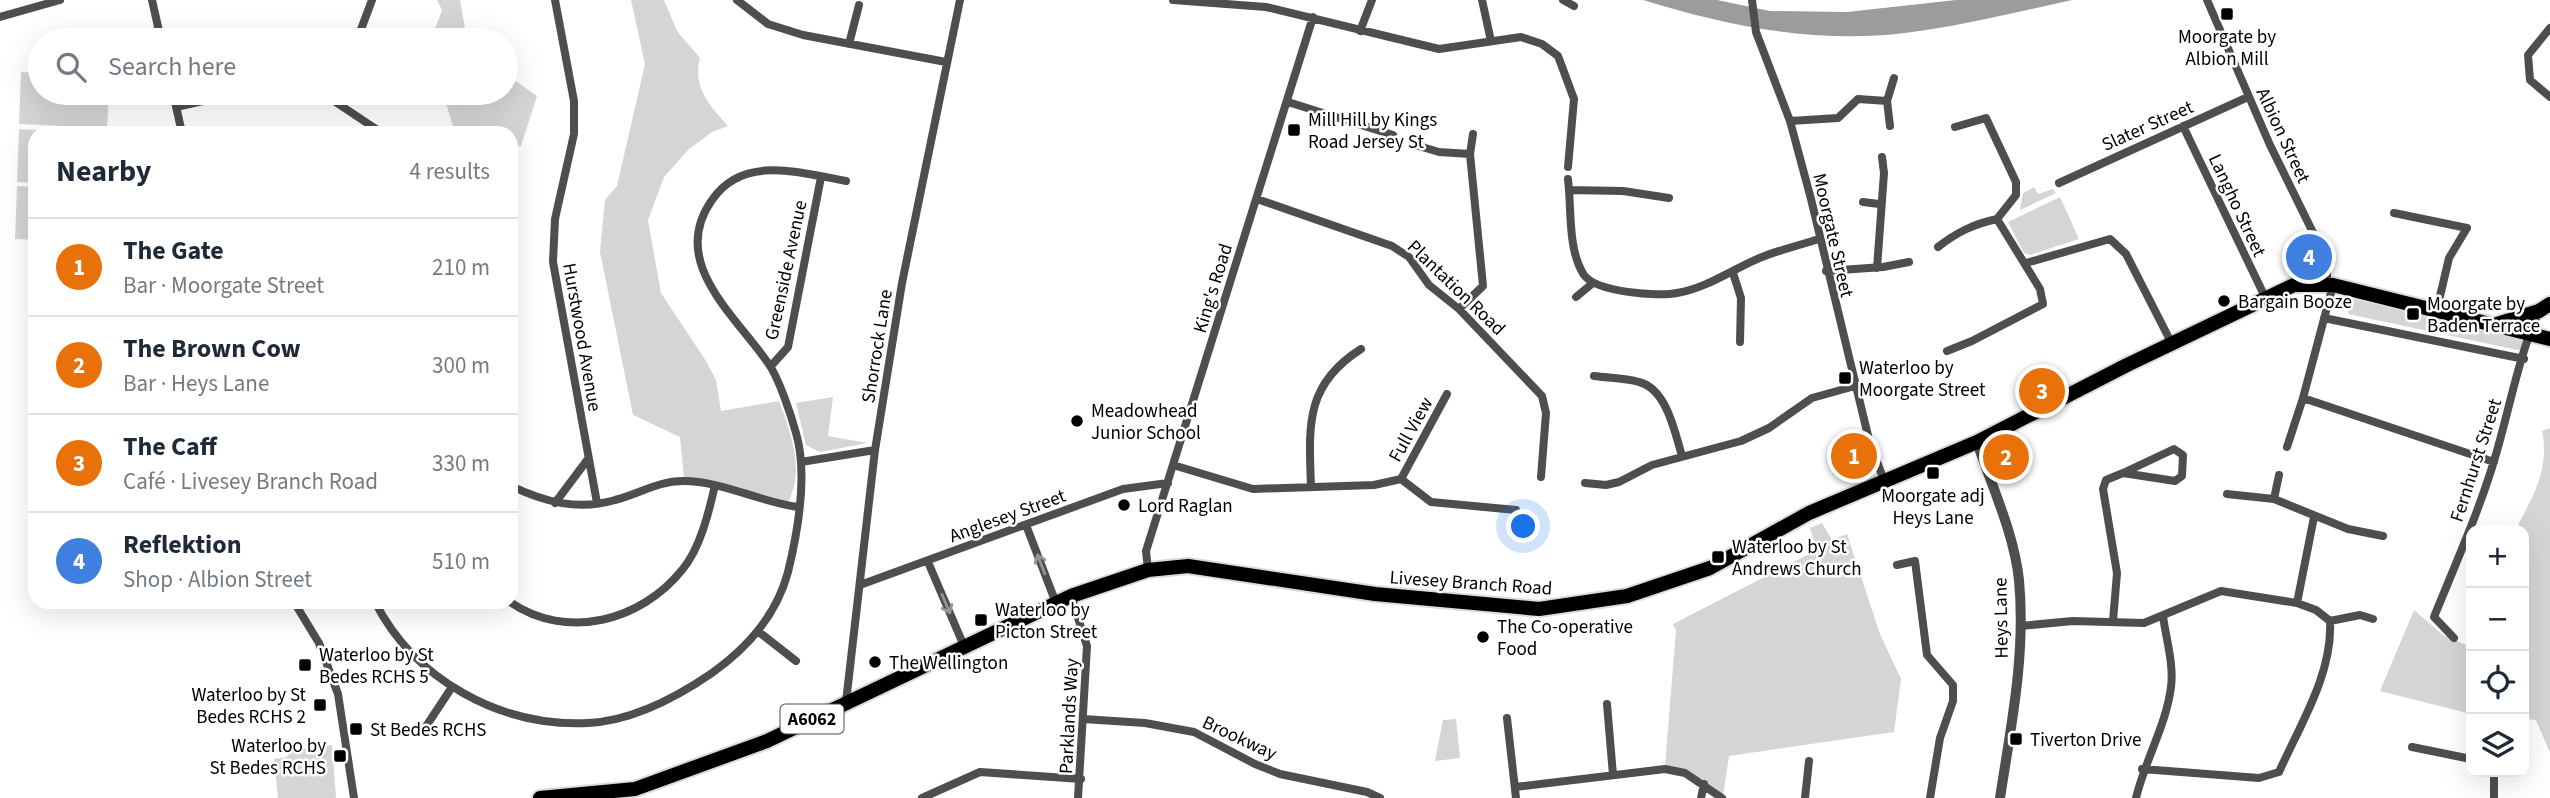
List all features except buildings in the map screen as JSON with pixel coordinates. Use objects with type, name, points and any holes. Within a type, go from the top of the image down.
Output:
[{"type":"main road","name":"Livesey Branch Road","points":[[540,798],[635,789],[767,741],[1071,596],[1148,570],[1188,566],[1374,594],[1549,609],[1627,596],[1710,568],[1809,513],[1977,442],[2294,285],[2330,284],[2550,339]]},
{"type":"main road","points":[[2497,324],[2544,308]]},
{"type":"street","points":[[0,17],[60,0]]},
{"type":"street","points":[[152,0],[158,28]]},
{"type":"street","points":[[362,28],[372,0]]},
{"type":"street","name":"Hurstwood Avenue","points":[[555,0],[574,101],[574,134],[555,219],[553,262],[597,503]]},
{"type":"street","points":[[737,0],[768,24],[849,44],[946,62]]},
{"type":"street","name":"Shorrock Lane","points":[[846,702],[875,450],[902,283],[960,0]]},
{"type":"street","points":[[1173,0],[1267,3],[1360,31],[1439,49],[1521,37],[1542,44],[1558,56],[1574,99],[1567,150],[1568,167]]},
{"type":"street","points":[[1360,31],[1371,0]]},
{"type":"street","points":[[1482,0],[1491,41]]},
{"type":"street","points":[[1563,0],[1574,6]]},
{"type":"street","name":"Albion Street","points":[[2207,0],[2248,97],[2327,261],[2330,284]]},
{"type":"street","name":"Moorgate Street","points":[[1752,1],[1756,32],[1790,121],[1870,444],[1884,480]]},
{"type":"street","points":[[849,44],[859,5]]},
{"type":"street","name":"King's Road","points":[[1148,570],[1146,551],[1313,17]]},
{"type":"street","points":[[2550,28],[2528,55],[2530,80],[2550,97]]},
{"type":"street","points":[[1890,125],[1887,101],[1894,78]]},
{"type":"street","name":"Slater Street","points":[[2059,183],[2248,97]]},
{"type":"street","points":[[1790,121],[1838,118],[1858,99],[1887,101]]},
{"type":"street","points":[[1288,102],[1392,135]]},
{"type":"street","points":[[180,126],[176,107],[185,105]]},
{"type":"street","points":[[345,105],[373,126]]},
{"type":"street","points":[[1938,247],[1954,234],[1976,223],[1997,219],[2016,195],[2011,171],[1986,118],[1955,127]]},
{"type":"street","name":"Langho Street","points":[[2183,126],[2265,298]]},
{"type":"street","points":[[1459,309],[1483,286],[1470,154],[1474,134]]},
{"type":"street","points":[[1412,144],[1439,152],[1470,154]]},
{"type":"street","points":[[1877,268],[1884,173],[1882,157]]},
{"type":"street","name":"Greenside Avenue","points":[[379,609],[389,629],[418,659],[452,687],[484,706],[538,721],[590,723],[648,708],[692,686],[730,660],[759,632],[788,574],[803,491],[797,434],[771,366],[708,282],[696,254],[703,217],[720,188],[749,172],[786,169],[846,181]]},
{"type":"street","name":"Greenside Avenue","points":[[771,366],[788,347],[821,177]]},
{"type":"street","points":[[1568,179],[1572,239],[1584,275],[1593,283],[1620,291],[1677,293],[1733,273],[1760,258],[1819,239]]},
{"type":"street","points":[[1569,190],[1623,191],[1669,198]]},
{"type":"street","name":"Plantation Road","points":[[1256,199],[1392,246],[1409,257],[1429,285],[1459,309],[1542,396],[1546,413],[1541,477]]},
{"type":"street","points":[[1863,202],[1880,204]]},
{"type":"street","points":[[2394,213],[2467,228],[2449,258],[2437,309]]},
{"type":"street","points":[[1947,351],[2043,304],[2040,289],[1997,219]]},
{"type":"street","points":[[2026,264],[2110,239],[2126,254],[2172,344]]},
{"type":"street","points":[[1826,271],[1877,268],[1909,262]]},
{"type":"street","points":[[1733,273],[1741,298],[1740,342]]},
{"type":"street","points":[[1576,297],[1593,283]]},
{"type":"street","points":[[2287,447],[2303,398],[2330,284]]},
{"type":"street","name":"Fernhurst Street","points":[[2454,638],[2434,617],[2494,462],[2524,359],[2528,335],[2544,308]]},
{"type":"street","points":[[2324,318],[2524,359]]},
{"type":"street","points":[[1311,487],[1309,418],[1317,397],[1341,362],[1361,349]]},
{"type":"street","points":[[1594,376],[1642,382],[1658,395],[1670,419],[1682,456]]},
{"type":"street","points":[[1585,483],[1606,485],[1619,482],[1652,465],[1741,441],[1769,428],[1812,398],[1855,386]]},
{"type":"street","name":"Full View","points":[[1173,464],[1253,489],[1374,485],[1401,479],[1447,394]]},
{"type":"street","points":[[2303,398],[2494,462]]},
{"type":"street","name":"Heys Lane","points":[[1977,442],[2009,534],[2019,579],[2017,686],[2000,798]]},
{"type":"street","points":[[2113,621],[2118,573],[2103,489],[2106,480],[2174,449],[2183,455],[2182,476],[2175,481],[2123,473]]},
{"type":"street","points":[[801,462],[875,450]]},
{"type":"street","points":[[555,503],[588,459]]},
{"type":"street","points":[[2274,499],[2278,475]]},
{"type":"street","name":"Full View","points":[[1401,479],[1431,502],[1516,510]]},
{"type":"street","points":[[518,489],[555,503],[597,503],[615,500],[660,483],[692,481],[798,507]]},
{"type":"street","name":"Anglesey Street","points":[[860,585],[1123,489],[1168,484]]},
{"type":"street","points":[[518,605],[560,622],[594,623],[628,613],[659,595],[684,568],[709,510],[715,485]]},
{"type":"street","points":[[2227,494],[2274,499],[2314,517],[2383,536]]},
{"type":"street","points":[[2297,603],[2314,517]]},
{"type":"street","points":[[1026,525],[1056,603]]},
{"type":"street","points":[[1897,565],[1915,561],[1927,655],[1953,685],[1953,701],[1940,738],[1930,798]]},
{"type":"street","points":[[928,562],[964,646]]},
{"type":"street","points":[[2020,626],[2073,621],[2144,623],[2221,591],[2297,603],[2316,610],[2330,621],[2331,641],[2321,677],[2279,772],[2259,778],[2142,769]]},
{"type":"street","name":"Parklands Way","points":[[1071,596],[1087,646],[1081,779],[1077,798]]},
{"type":"street","points":[[298,609],[319,643],[338,694],[354,798]]},
{"type":"street","points":[[2330,621],[2360,615],[2373,619]]},
{"type":"street","points":[[2136,798],[2142,769],[2164,721],[2171,686],[2163,616]]},
{"type":"street","points":[[759,632],[796,661]]},
{"type":"street","points":[[423,731],[452,687]]},
{"type":"street","points":[[1607,704],[1613,775]]},
{"type":"street","points":[[1507,718],[1516,798]]},
{"type":"street","name":"Brookway","points":[[1083,719],[1145,723],[1194,732],[1280,774],[1350,794],[1367,792],[1380,798]]},
{"type":"street","points":[[2412,747],[2466,758]]},
{"type":"street","points":[[1805,798],[1809,761]]},
{"type":"street","points":[[1515,787],[1665,769],[1685,773],[1721,798]]},
{"type":"street","points":[[922,798],[980,772],[1081,779]]},
{"type":"street","points":[[2494,777],[2494,798]]},
{"type":"street","points":[[1701,798],[1704,785]]},
{"type":"shaded area","points":[[437,0],[460,0],[465,28],[435,28],[442,10]]},
{"type":"shaded area","points":[[631,0],[664,0],[677,31],[700,58],[698,78],[704,95],[728,126],[712,132],[688,150],[664,177],[648,220],[661,293],[716,380],[721,411],[779,401],[796,465],[789,502],[718,482],[684,478],[680,437],[633,415],[600,252],[605,200],[617,186],[645,64]]},
{"type":"shaded area","points":[[1643,0],[1717,0],[1770,11],[1847,12],[1956,0],[2072,0],[1926,30],[1872,36],[1838,36],[1739,25]]},
{"type":"shaded area","points":[[21,72],[28,72],[28,105],[108,105],[107,126],[19,124]]},
{"type":"shaded area","points":[[518,83],[537,96],[521,146],[518,147],[518,126],[453,126],[447,105],[518,105]]},
{"type":"shaded area","points":[[19,129],[28,129],[28,183],[17,182]]},
{"type":"shaded area","points":[[17,186],[28,187],[28,240],[15,239]]},
{"type":"shaded area","points":[[2034,187],[2038,194],[2053,189],[2056,193],[2020,210],[2023,193]]},
{"type":"shaded area","points":[[2060,197],[2079,239],[2030,255],[2024,253],[2008,222]]},
{"type":"shaded area","points":[[2351,298],[2525,335],[2522,351],[2348,314]]},
{"type":"shaded area","points":[[833,397],[828,436],[868,443],[820,452],[806,445],[796,403]]},
{"type":"shaded area","points":[[2550,428],[2550,753],[2536,720],[2529,719],[2529,525],[2518,525],[2534,494],[2542,470],[2542,431]]},
{"type":"shaded area","points":[[1822,523],[1832,540],[1847,534],[1880,634],[1901,679],[1894,732],[1729,756],[1723,796],[1665,766],[1676,630],[1673,624],[1817,550],[1810,528]]},
{"type":"shaded area","points":[[2414,610],[2443,635],[2466,645],[2466,713],[2380,691]]},
{"type":"shaded area","points":[[1456,719],[1460,758],[1435,761],[1443,720]]},
{"type":"shaded area","points":[[332,745],[336,798],[278,798],[274,759],[287,757],[290,751]]},
{"type":"place","name":"Moorgate by Albion Mill","points":[[2227,14]]},
{"type":"place","name":"Mill Hill by Kings Road Jersey St","points":[[1294,130]]},
{"type":"place","name":"Reflektion","points":[[2309,257]]},
{"type":"place","name":"Bargain Booze","points":[[2224,301]]},
{"type":"place","name":"Moorgate by Baden Terrace","points":[[2413,314]]},
{"type":"place","name":"Waterloo by Moorgate Street","points":[[1845,378]]},
{"type":"place","name":"The Caff","points":[[2042,391]]},
{"type":"place","name":"Meadowhead Junior School","points":[[1077,421]]},
{"type":"place","name":"The Gate","points":[[1854,456]]},
{"type":"place","name":"The Brown Cow","points":[[2006,457]]},
{"type":"place","name":"Moorgate adj Heys Lane","points":[[1933,473]]},
{"type":"place","name":"Lord Raglan","points":[[1124,505]]},
{"type":"place","name":"Waterloo by St Andrews Church","points":[[1718,557]]},
{"type":"place","name":"Waterloo by Picton Street","points":[[981,620]]},
{"type":"place","name":"The Co-operative Food","points":[[1483,637]]},
{"type":"place","name":"The Wellington","points":[[875,662]]},
{"type":"place","name":"Waterloo by St Bedes RCHS 5","points":[[305,665]]},
{"type":"place","name":"Waterloo by St Bedes RCHS 2","points":[[320,705]]},
{"type":"place","name":"St Bedes RCHS","points":[[356,729]]},
{"type":"place","name":"Tiverton Drive","points":[[2016,739]]},
{"type":"place","name":"Waterloo by St Bedes RCHS","points":[[340,756]]}]
